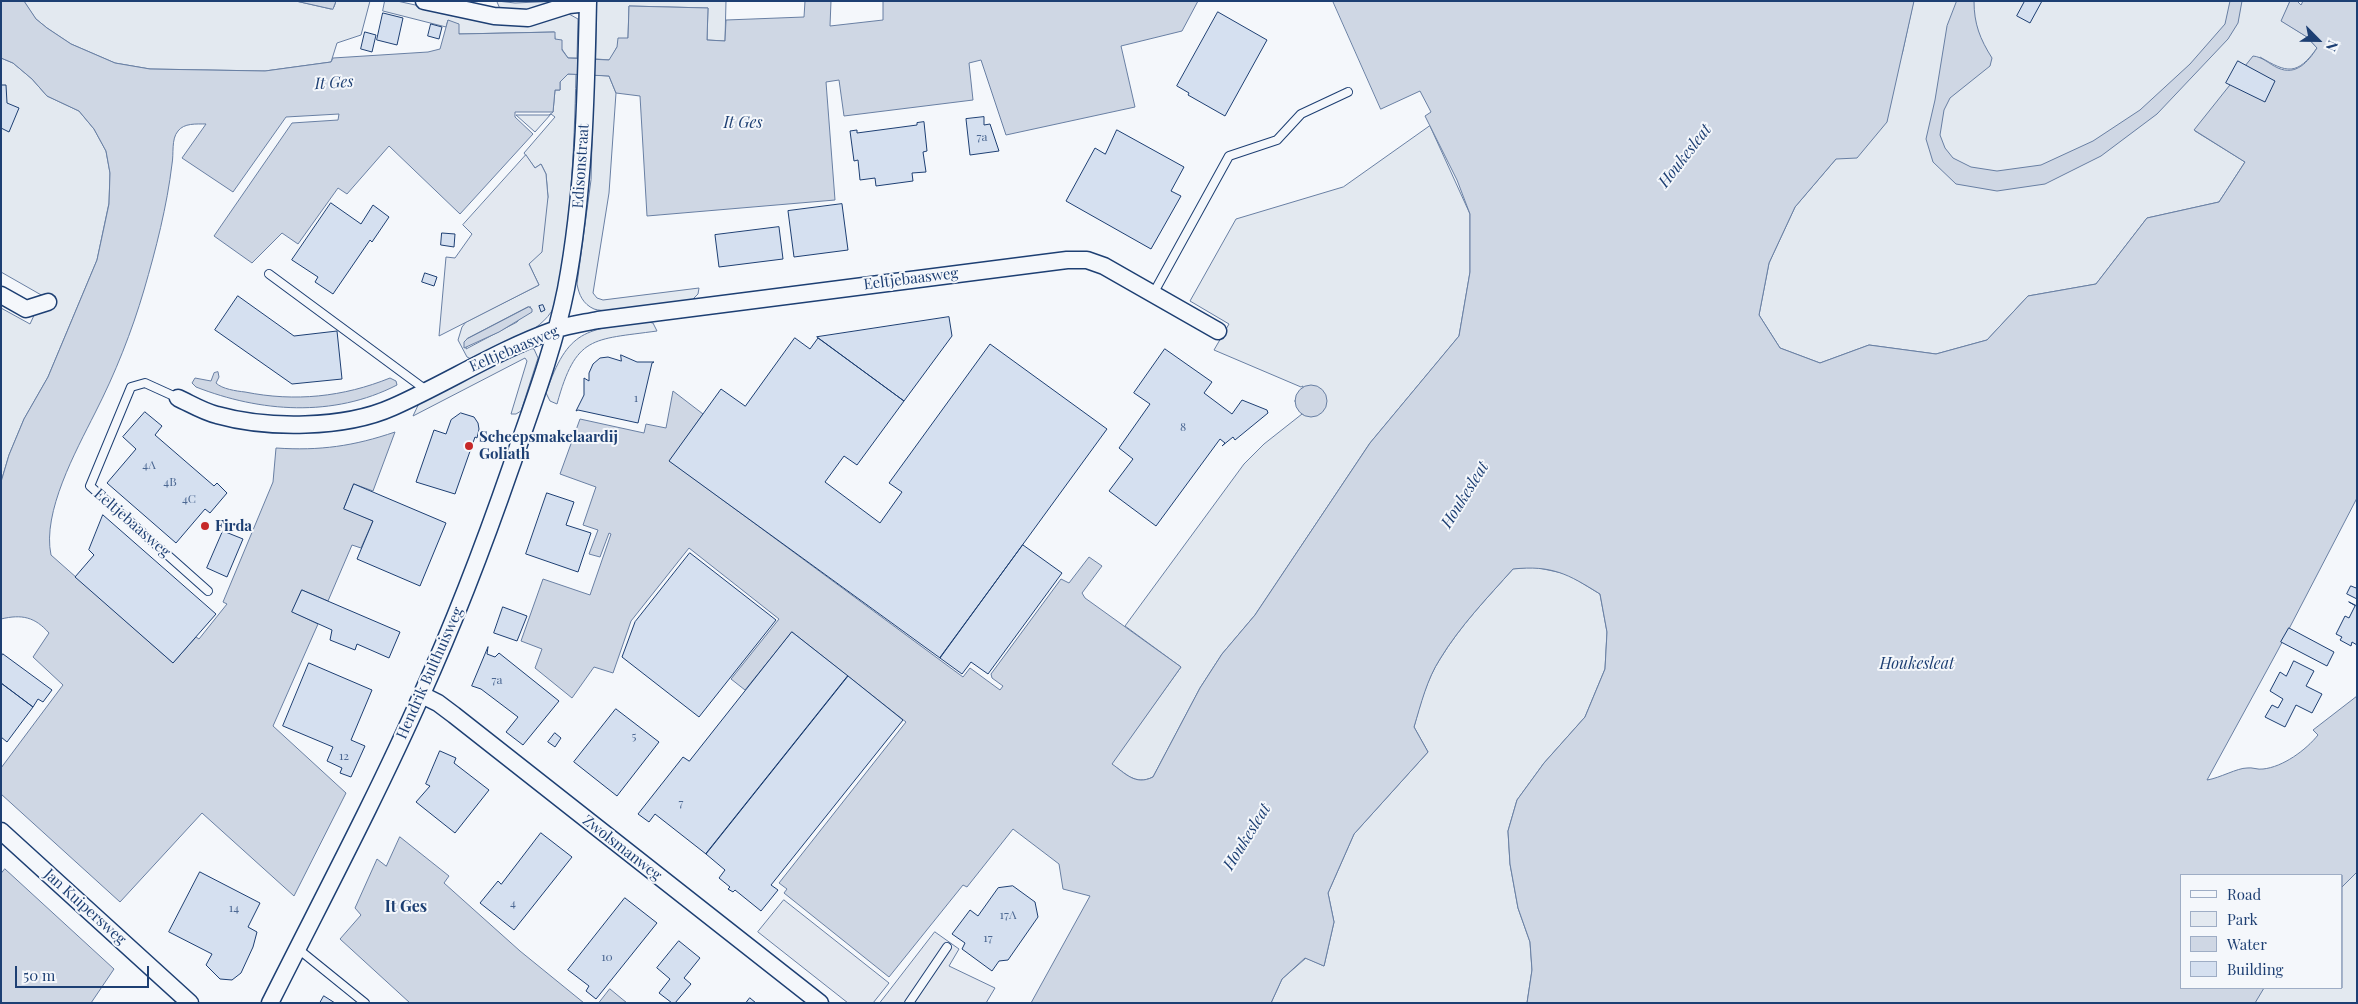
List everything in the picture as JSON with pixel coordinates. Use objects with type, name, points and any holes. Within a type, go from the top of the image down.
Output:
[{"type":"street","points":[[424,1],[494,16],[528,18],[569,5],[588,2]]},
{"type":"street","name":"Edisonstraat","points":[[556,329],[572,254],[581,183],[588,2]]},
{"type":"street","name":"Eeltjebaasweg","points":[[178,398],[215,415],[245,421],[280,425],[335,422],[391,408],[530,339],[556,329],[598,320],[1067,260],[1087,260],[1104,266],[1218,331]]},
{"type":"street","points":[[1,295],[26,309],[48,302]]},
{"type":"street","name":"Hendrik Bulthuisweg","points":[[270,1003],[339,868],[422,695],[487,538],[532,408],[556,329]]},
{"type":"street","name":"Zwolsmanweg","points":[[422,695],[438,703],[820,1003]]},
{"type":"street","name":"Jan Kuipersweg","points":[[1,831],[190,1003]]},
{"type":"lane","points":[[1153,294],[1229,156],[1277,140],[1301,114],[1348,92]]},
{"type":"lane","points":[[269,274],[426,390]]},
{"type":"lane","name":"Eeltjebaasweg","points":[[178,398],[145,383],[132,387],[90,486],[208,591]]},
{"type":"lane","points":[[909,1003],[947,947]]},
{"type":"lane","points":[[297,948],[364,1003]]},
{"type":"green space","points":[[24,1],[296,1],[331,9],[336,1],[370,1],[361,35],[337,43],[331,62],[265,71],[150,69],[115,63],[71,44],[47,28],[36,19]]},
{"type":"green space","points":[[385,1],[397,1],[429,8],[561,16],[569,14],[578,19],[577,58],[568,58],[555,39],[554,32],[459,34],[448,20],[446,27],[383,11]]},
{"type":"green space","points":[[497,1],[515,3],[559,1],[528,11],[500,8]]},
{"type":"green space","points":[[597,1],[726,1],[725,41],[707,40],[708,8],[629,6],[628,38],[617,47],[610,60],[596,59]]},
{"type":"green space","points":[[1914,1],[2290,1],[2282,21],[2307,37],[2317,48],[2303,63],[2291,69],[2277,66],[2260,57],[2195,131],[2245,162],[2219,202],[2147,218],[2096,284],[2028,296],[1987,340],[1936,354],[1869,345],[1820,363],[1780,348],[1759,315],[1769,263],[1795,207],[1836,159],[1902,54]]},
{"type":"green space","points":[[1,58],[13,63],[32,79],[47,96],[79,111],[94,129],[106,151],[110,173],[109,203],[97,260],[48,377],[24,419],[9,455],[1,482],[1,308],[30,324],[43,296],[1,272]]},
{"type":"green space","points":[[568,74],[576,74],[573,162],[568,220],[554,307],[539,325],[529,332],[471,359],[467,357],[458,340],[462,327],[466,322],[539,285],[529,264],[548,197],[546,174],[541,164],[535,168],[524,153],[555,117],[551,114],[535,132],[516,115],[549,115],[553,112],[555,90],[560,90],[560,82]],"holes":[[[531,307],[517,322],[466,349],[467,339]]]},
{"type":"green space","points":[[594,75],[609,76],[616,93],[609,193],[593,293],[597,298],[603,300],[699,288],[698,294],[692,300],[627,309],[602,310],[590,307],[580,295],[577,284],[591,180]]},
{"type":"green space","points":[[1430,126],[1470,214],[1470,272],[1459,336],[1370,443],[1255,615],[1222,654],[1200,688],[1153,777],[1141,780],[1131,777],[1111,764],[1181,667],[1125,626],[1244,464],[1264,444],[1302,414],[1304,415],[1303,386],[1301,387],[1214,350],[1229,324],[1190,301],[1236,219],[1343,187]]},
{"type":"green space","points":[[648,322],[653,323],[657,331],[617,336],[602,340],[590,345],[580,353],[564,381],[557,404],[550,401],[546,393],[562,356],[571,344],[582,336],[594,331]]},
{"type":"green space","points":[[527,348],[534,349],[538,358],[521,411],[516,414],[511,414],[527,361],[525,358],[413,416],[421,399]]},
{"type":"green space","points":[[1534,567],[1567,574],[1600,594],[1607,632],[1605,669],[1585,717],[1544,763],[1517,800],[1508,831],[1510,864],[1518,908],[1530,942],[1532,970],[1527,1003],[1271,1003],[1282,979],[1306,958],[1324,966],[1334,922],[1328,893],[1354,834],[1428,752],[1414,727],[1421,701],[1435,667],[1465,623],[1513,569]]},
{"type":"green space","points":[[2357,872],[2357,1003],[2254,1003],[2262,989],[2343,989],[2343,886]]},
{"type":"shaded area","points":[[526,155],[535,168],[541,164],[546,174],[548,197],[542,252],[529,264],[539,285],[439,336],[446,257],[455,258],[472,234],[463,225]]},
{"type":"shaded area","points":[[784,900],[889,983],[873,1003],[848,1003],[758,932]]},
{"type":"shaded area","points":[[935,932],[959,949],[949,966],[995,988],[986,1003],[880,1003]]},
{"type":"water","name":"It Ges","points":[[1,1],[24,1],[36,19],[47,28],[71,44],[115,63],[150,69],[265,71],[331,62],[333,58],[428,52],[440,49],[448,20],[459,24],[459,34],[555,32],[555,39],[562,40],[562,50],[568,58],[609,60],[617,47],[618,38],[628,38],[629,6],[708,8],[707,40],[725,41],[726,20],[804,17],[805,1],[831,1],[830,26],[883,20],[883,1],[1198,1],[1182,31],[1121,46],[1135,107],[1006,135],[981,60],[969,63],[973,100],[844,116],[839,80],[826,82],[835,200],[647,216],[640,96],[616,93],[609,76],[568,74],[560,82],[560,90],[555,90],[553,112],[515,112],[515,117],[533,134],[460,214],[389,146],[347,194],[338,188],[298,244],[282,233],[252,263],[214,236],[292,123],[338,120],[339,114],[286,117],[233,192],[182,158],[206,124],[190,124],[181,128],[174,138],[173,160],[164,212],[144,290],[116,368],[62,482],[51,520],[51,555],[173,663],[196,637],[199,639],[227,604],[223,602],[273,482],[276,448],[307,449],[337,446],[365,441],[395,432],[373,491],[354,484],[344,508],[373,521],[361,548],[352,545],[328,601],[302,590],[293,612],[318,624],[273,726],[346,793],[294,896],[202,813],[120,902],[1,794],[1,768],[63,685],[33,657],[49,633],[39,623],[28,618],[1,619],[1,482],[9,455],[24,419],[48,377],[97,260],[109,204],[110,173],[106,151],[94,129],[79,111],[47,96],[32,79],[13,63],[1,58]]},
{"type":"water","points":[[296,1],[336,1],[333,9]]},
{"type":"water","name":"Houkesleat","points":[[1333,1],[1914,1],[1887,122],[1857,158],[1836,159],[1795,207],[1769,263],[1759,315],[1780,348],[1820,363],[1869,345],[1936,354],[1987,340],[2028,296],[2096,284],[2147,218],[2219,202],[2245,162],[2194,130],[2253,56],[2263,59],[2278,68],[2290,70],[2296,69],[2305,63],[2317,48],[2307,37],[2281,21],[2290,1],[2297,1],[2301,5],[2303,1],[2357,1],[2357,498],[2278,650],[2207,780],[2243,768],[2271,768],[2286,761],[2301,752],[2318,735],[2313,730],[2357,696],[2357,872],[2343,886],[2343,874],[2180,874],[2180,989],[2263,989],[2255,1003],[1527,1003],[1532,970],[1530,942],[1518,908],[1510,864],[1508,831],[1517,800],[1544,763],[1585,717],[1605,669],[1607,632],[1600,594],[1569,576],[1539,568],[1513,569],[1465,623],[1435,667],[1414,727],[1428,752],[1354,834],[1328,893],[1334,922],[1324,966],[1305,958],[1282,979],[1271,1003],[1031,1003],[1090,896],[1063,889],[1059,864],[1013,829],[967,887],[963,885],[889,977],[784,893],[787,889],[779,883],[906,722],[792,632],[745,690],[731,679],[779,619],[689,548],[631,621],[613,673],[594,667],[572,698],[535,668],[542,649],[521,641],[543,579],[590,595],[611,534],[609,533],[600,557],[589,554],[598,530],[583,525],[596,487],[560,474],[580,419],[644,433],[646,424],[666,428],[673,391],[703,414],[670,461],[963,677],[970,668],[1000,690],[1003,686],[992,678],[991,674],[1061,579],[1069,583],[1089,557],[1102,566],[1082,593],[1085,598],[1181,667],[1112,764],[1136,779],[1141,780],[1153,777],[1200,688],[1222,654],[1255,615],[1370,443],[1459,336],[1470,272],[1470,214],[1457,180],[1425,116],[1431,112],[1420,91],[1381,109]]},
{"type":"water","points":[[1957,1],[1974,1],[1978,31],[1992,58],[1990,66],[1950,98],[1944,110],[1940,135],[1945,148],[1953,158],[1971,167],[1997,171],[2041,165],[2093,141],[2140,110],[2190,64],[2225,24],[2230,1],[2242,1],[2238,23],[2228,39],[2157,114],[2101,156],[2045,184],[1997,191],[1956,184],[1933,162],[1926,139],[1935,100],[1947,26]]},
{"type":"water","points":[[529,307],[532,309],[532,312],[499,332],[464,348],[464,342],[467,339]]},
{"type":"water","points":[[218,372],[219,377],[216,383],[225,388],[282,397],[319,396],[355,390],[390,378],[396,381],[397,385],[373,396],[348,403],[296,408],[245,402],[196,387],[192,383],[195,378],[211,381],[214,373]]},
{"type":"water","points":[[1311,385],[1317,386],[1322,390],[1326,395],[1326,407],[1322,412],[1317,416],[1311,417],[1305,416],[1300,412],[1296,407],[1295,401],[1296,395],[1300,390],[1305,386]]},
{"type":"water","points":[[400,837],[449,876],[444,883],[520,951],[584,1003],[410,1003],[340,939],[361,915],[355,908],[377,859],[386,866]]},
{"type":"water","points":[[5,869],[114,969],[91,1003],[1,1003],[1,874]]},
{"type":"water","points":[[610,989],[627,1003],[599,1003]]},
{"type":"building","points":[[2025,1],[2042,1],[2030,23],[2017,16]]},
{"type":"building","points":[[1218,12],[1267,40],[1225,116],[1188,95],[1189,93],[1177,86]]},
{"type":"building","points":[[383,13],[403,18],[397,45],[377,40]]},
{"type":"building","points":[[431,24],[442,27],[439,39],[428,36]]},
{"type":"building","points":[[365,32],[376,35],[372,52],[361,49]]},
{"type":"building","points":[[2238,61],[2275,81],[2265,102],[2226,83]]},
{"type":"building","points":[[1,85],[6,85],[7,103],[19,108],[9,132],[1,128]]},
{"type":"building","points":[[984,117],[984,125],[990,124],[999,151],[970,155],[966,119]]},
{"type":"building","points":[[924,122],[927,151],[923,152],[926,172],[912,173],[913,181],[876,186],[875,178],[860,180],[858,160],[854,161],[850,131],[857,130],[857,133],[917,125],[917,123]]},
{"type":"building","points":[[1117,130],[1184,167],[1171,191],[1181,196],[1151,249],[1066,201],[1095,148],[1105,154]]},
{"type":"building","points":[[331,203],[361,224],[373,205],[389,217],[372,242],[370,240],[333,294],[315,282],[318,277],[292,260]]},
{"type":"building","points":[[842,204],[848,250],[794,257],[788,211]]},
{"type":"building","points":[[779,227],[783,259],[719,267],[715,235]]},
{"type":"building","points":[[442,233],[455,234],[454,247],[441,245]]},
{"type":"building","points":[[425,273],[437,277],[434,286],[422,282]]},
{"type":"building","points":[[238,296],[294,336],[337,331],[342,379],[292,384],[215,330]]},
{"type":"building","points":[[543,305],[545,310],[541,312],[539,306]]},
{"type":"building","points":[[949,317],[952,336],[904,401],[817,337]]},
{"type":"building","points":[[795,338],[810,349],[818,338],[904,401],[857,465],[844,456],[825,482],[880,523],[902,492],[889,483],[990,344],[1107,429],[940,658],[669,461],[721,389],[745,406]]},
{"type":"building","points":[[1165,349],[1212,382],[1204,393],[1232,414],[1242,400],[1267,410],[1268,413],[1235,440],[1233,437],[1222,446],[1225,443],[1220,439],[1156,526],[1109,491],[1133,459],[1119,448],[1150,404],[1134,393]]},
{"type":"building","points":[[621,355],[637,362],[654,362],[652,363],[638,423],[576,411],[584,395],[584,378],[589,381],[589,373],[593,364],[600,358],[608,357],[621,361]]},
{"type":"building","points":[[145,412],[162,426],[155,435],[214,486],[217,483],[227,493],[210,513],[205,509],[176,543],[107,483],[136,449],[123,437]]},
{"type":"building","points":[[461,413],[474,417],[479,429],[455,494],[416,482],[434,430],[446,434],[451,420]]},
{"type":"building","points":[[354,484],[446,523],[420,586],[357,559],[373,521],[344,509]]},
{"type":"building","points":[[547,493],[574,502],[566,525],[591,533],[578,572],[526,554]]},
{"type":"building","points":[[103,515],[216,614],[173,663],[75,577],[94,555],[89,550]]},
{"type":"building","points":[[223,531],[243,539],[227,577],[207,568]]},
{"type":"building","points":[[1023,545],[1062,573],[988,674],[971,662],[962,674],[940,658]]},
{"type":"building","points":[[690,553],[776,620],[699,717],[622,657],[635,622]]},
{"type":"building","points":[[2351,586],[2356,588],[2357,586],[2357,599],[2347,594]]},
{"type":"building","points":[[302,590],[400,632],[389,658],[357,644],[355,650],[330,640],[332,630],[292,612]]},
{"type":"building","points":[[2349,602],[2357,606],[2357,645],[2352,642],[2351,646],[2340,640],[2342,637],[2336,634],[2345,616],[2349,618],[2355,606]]},
{"type":"building","points":[[503,607],[527,616],[517,641],[494,633]]},
{"type":"building","points":[[2289,628],[2334,652],[2327,666],[2281,642]]},
{"type":"building","points":[[792,632],[848,676],[706,854],[655,814],[649,822],[638,814],[683,757],[689,761]]},
{"type":"building","points":[[488,647],[487,654],[495,657],[499,653],[559,701],[523,745],[506,732],[518,717],[481,689],[472,686]]},
{"type":"building","points":[[3,654],[52,690],[43,702],[38,699],[33,707],[1,683],[1,657]]},
{"type":"building","points":[[2294,661],[2314,671],[2306,686],[2322,694],[2312,713],[2296,705],[2285,727],[2265,717],[2272,705],[2278,708],[2283,699],[2270,691],[2280,672],[2286,676]]},
{"type":"building","points":[[309,663],[372,690],[351,740],[365,746],[351,777],[340,773],[342,768],[327,761],[333,747],[283,726]]},
{"type":"building","points":[[848,676],[903,720],[771,885],[778,890],[761,911],[735,890],[733,892],[728,889],[730,887],[719,878],[725,870],[706,854]]},
{"type":"building","points":[[1,683],[33,707],[7,742],[1,737]]},
{"type":"building","points":[[616,709],[659,742],[617,796],[574,762]]},
{"type":"building","points":[[555,733],[561,738],[555,747],[548,742]]},
{"type":"building","points":[[440,751],[456,758],[454,763],[489,790],[455,833],[416,802],[430,786],[426,784]]},
{"type":"building","points":[[541,833],[572,857],[514,930],[480,903],[498,881],[501,884]]},
{"type":"building","points":[[200,872],[260,903],[248,927],[257,932],[253,947],[241,973],[232,980],[220,979],[206,965],[212,954],[169,932]]},
{"type":"building","points":[[1013,886],[1035,902],[1038,917],[1008,960],[999,961],[992,971],[962,949],[965,943],[952,934],[970,910],[978,916],[998,888]]},
{"type":"building","points":[[625,898],[657,923],[596,999],[586,991],[589,986],[568,970]]},
{"type":"building","points":[[679,941],[700,958],[684,978],[691,984],[675,1003],[672,1003],[659,993],[670,979],[657,968]]},
{"type":"building","points":[[324,996],[335,1003],[320,1003]]},
{"type":"building","points":[[750,998],[756,1003],[746,1003]]},
{"type":"place","name":"Scheepsmakelaardij Goliath","points":[[469,446]]},
{"type":"place","name":"Firda","points":[[205,526]]},
{"type":"district","name":"It Ges","points":[[406,907]]}]
